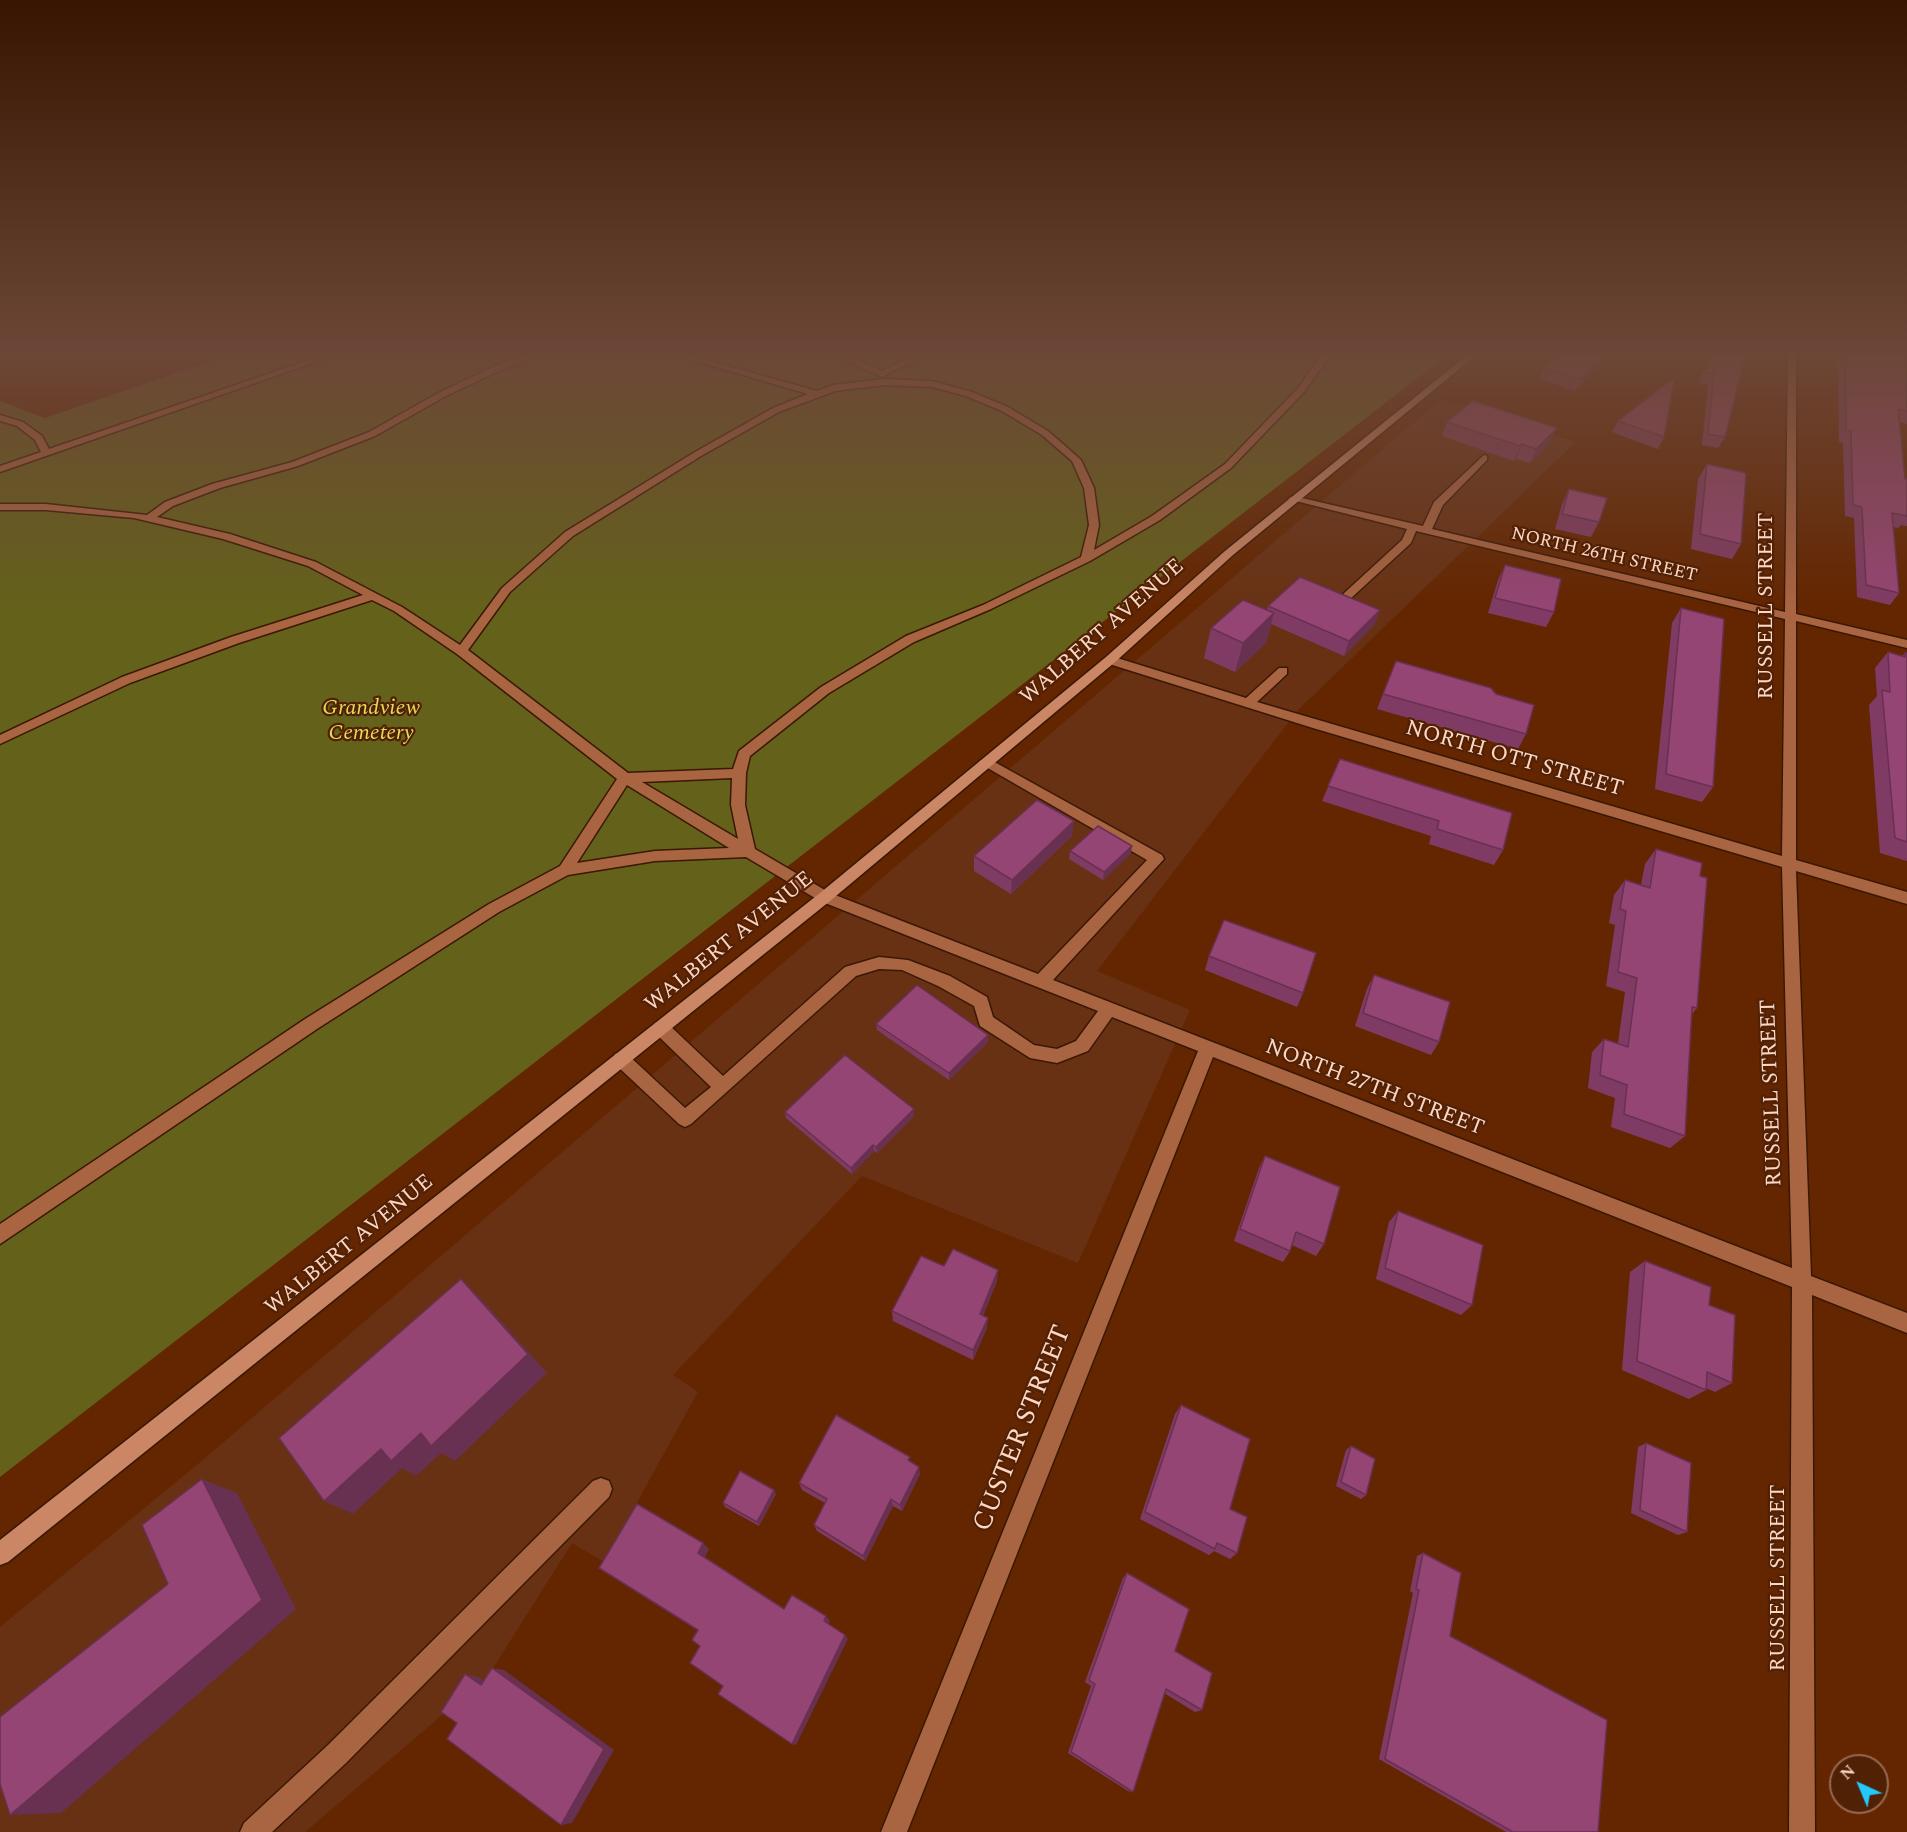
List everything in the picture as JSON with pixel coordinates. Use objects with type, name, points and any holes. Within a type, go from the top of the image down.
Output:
[{"type":"main road","name":"WALBERT AVENUE","points":[[0,1554],[825,897],[1110,660],[1229,553],[1370,437]]},
{"type":"street","points":[[38,437],[46,453]]},
{"type":"street","points":[[0,469],[91,437]]},
{"type":"street","points":[[149,518],[169,504],[216,486],[295,464],[363,437]]},
{"type":"street","points":[[461,651],[506,590],[570,534],[727,437]]},
{"type":"street","points":[[1050,437],[1076,460],[1089,488],[1094,525],[1086,559]]},
{"type":"street","points":[[0,1235],[311,1024],[494,908],[565,870],[655,856],[748,852],[738,805],[739,773],[744,754],[825,690],[910,639],[987,607],[1086,559],[1156,518],[1228,466],[1255,437]]},
{"type":"street","name":"RUSSELL STREET","points":[[1792,437],[1789,863],[1802,1282],[1802,1832]]},
{"type":"street","points":[[1426,531],[1438,504],[1484,458]]},
{"type":"street","name":"NORTH 26TH STREET","points":[[1293,499],[1907,644]]},
{"type":"street","name":"NORTH 27TH STREET","points":[[0,507],[46,507],[149,518],[226,536],[312,564],[398,609],[461,651],[625,778],[825,897],[1907,1323]]},
{"type":"street","points":[[1345,598],[1407,541],[1413,527]]},
{"type":"street","points":[[0,740],[126,680],[235,640],[373,596]]},
{"type":"street","name":"NORTH OTT STREET","points":[[1110,660],[1907,898]]},
{"type":"street","points":[[1248,703],[1282,671]]},
{"type":"street","points":[[986,763],[1157,859],[1040,983]]},
{"type":"street","points":[[565,870],[625,778],[739,773]]},
{"type":"street","points":[[621,1059],[685,1119],[851,971],[879,963],[903,964],[944,981],[981,1002],[986,1021],[1030,1051],[1057,1056],[1082,1046],[1108,1010]]},
{"type":"street","points":[[661,1028],[723,1087]]},
{"type":"street","name":"CUSTER STREET","points":[[894,1832],[1208,1048]]},
{"type":"street","points":[[254,1832],[337,1754],[601,1490]]},
{"type":"shaded area","points":[[1396,437],[1561,437],[1576,442],[1298,710],[1097,971],[1190,1010],[1078,1263],[862,1176],[673,1375],[698,1392],[604,1562],[572,1543],[488,1676],[305,1832],[0,1832],[0,1627],[204,1459]]},
{"type":"green space","name":"Grandview Cemetery","points":[[0,437],[1341,437],[0,1477]]},
{"type":"building","points":[[1494,437],[1548,437],[1536,449],[1522,444],[1520,446]]},
{"type":"building","points":[[1851,437],[1901,437],[1905,479],[1907,479],[1907,516],[1892,513],[1899,593],[1866,585],[1862,507],[1853,505]]},
{"type":"building","points":[[1707,464],[1746,473],[1741,544],[1700,534]]},
{"type":"building","points":[[1569,489],[1607,498],[1599,522],[1562,514]]},
{"type":"building","points":[[1505,565],[1561,579],[1554,612],[1495,598]]},
{"type":"building","points":[[1300,577],[1380,610],[1349,641],[1268,606]]},
{"type":"building","points":[[1243,600],[1274,613],[1243,643],[1211,628]]},
{"type":"building","points":[[1681,608],[1724,619],[1713,787],[1666,774]]},
{"type":"building","points":[[1888,652],[1905,657],[1907,653],[1907,842],[1895,838],[1882,690],[1890,692]]},
{"type":"building","points":[[1396,661],[1491,688],[1496,694],[1534,705],[1526,734],[1383,694]]},
{"type":"building","points":[[1340,759],[1512,813],[1503,850],[1437,829],[1439,821],[1328,786]]},
{"type":"building","points":[[1037,800],[1074,821],[1012,880],[974,856]]},
{"type":"building","points":[[1098,826],[1132,846],[1104,872],[1070,851]]},
{"type":"building","points":[[1656,849],[1702,863],[1700,876],[1707,878],[1697,1008],[1692,1007],[1685,1136],[1624,1114],[1627,1085],[1600,1075],[1604,1039],[1628,1047],[1637,978],[1618,972],[1626,911],[1620,909],[1625,880],[1650,888]]},
{"type":"building","points":[[1224,920],[1316,953],[1303,993],[1209,956]]},
{"type":"building","points":[[1374,975],[1450,1002],[1439,1042],[1363,1013]]},
{"type":"building","points":[[917,985],[988,1035],[949,1073],[876,1024]]},
{"type":"building","points":[[845,1055],[914,1109],[851,1168],[785,1112]]},
{"type":"building","points":[[1265,1156],[1340,1187],[1324,1244],[1296,1232],[1290,1251],[1240,1229]]},
{"type":"building","points":[[1398,1211],[1483,1245],[1472,1305],[1385,1268]]},
{"type":"building","points":[[953,1249],[998,1270],[980,1314],[988,1318],[973,1350],[892,1311],[921,1256],[944,1266]]},
{"type":"building","points":[[1645,1261],[1711,1287],[1709,1305],[1735,1315],[1732,1383],[1707,1372],[1706,1390],[1637,1361]]},
{"type":"building","points":[[461,1279],[528,1354],[431,1446],[421,1433],[391,1461],[381,1449],[324,1501],[279,1438]]},
{"type":"building","points":[[1181,1405],[1250,1439],[1230,1509],[1247,1517],[1237,1553],[1217,1543],[1215,1549],[1145,1512]]},
{"type":"building","points":[[836,1415],[910,1457],[908,1460],[919,1467],[900,1505],[891,1499],[863,1556],[814,1525],[827,1499],[799,1483]]},
{"type":"building","points":[[1646,1443],[1691,1463],[1687,1532],[1640,1510]]},
{"type":"building","points":[[1351,1446],[1375,1459],[1366,1495],[1341,1482]]},
{"type":"building","points":[[740,1471],[774,1490],[757,1522],[723,1503]]},
{"type":"building","points":[[202,1479],[262,1600],[10,1815],[0,1784],[0,1717],[168,1584],[142,1525]]},
{"type":"building","points":[[637,1504],[703,1543],[698,1553],[784,1609],[792,1595],[826,1616],[824,1621],[845,1635],[792,1744],[718,1694],[723,1686],[690,1663],[700,1646],[692,1640],[698,1630],[599,1568]]},
{"type":"building","points":[[1423,1553],[1461,1573],[1450,1636],[1607,1720],[1598,1832],[1513,1832],[1385,1759],[1419,1590],[1416,1589]]},
{"type":"building","points":[[1127,1573],[1189,1609],[1175,1651],[1212,1673],[1202,1710],[1166,1689],[1133,1792],[1071,1752],[1095,1684],[1089,1680]]},
{"type":"building","points":[[492,1668],[604,1749],[561,1825],[447,1739],[457,1723],[441,1712],[465,1674],[481,1685]]}]
